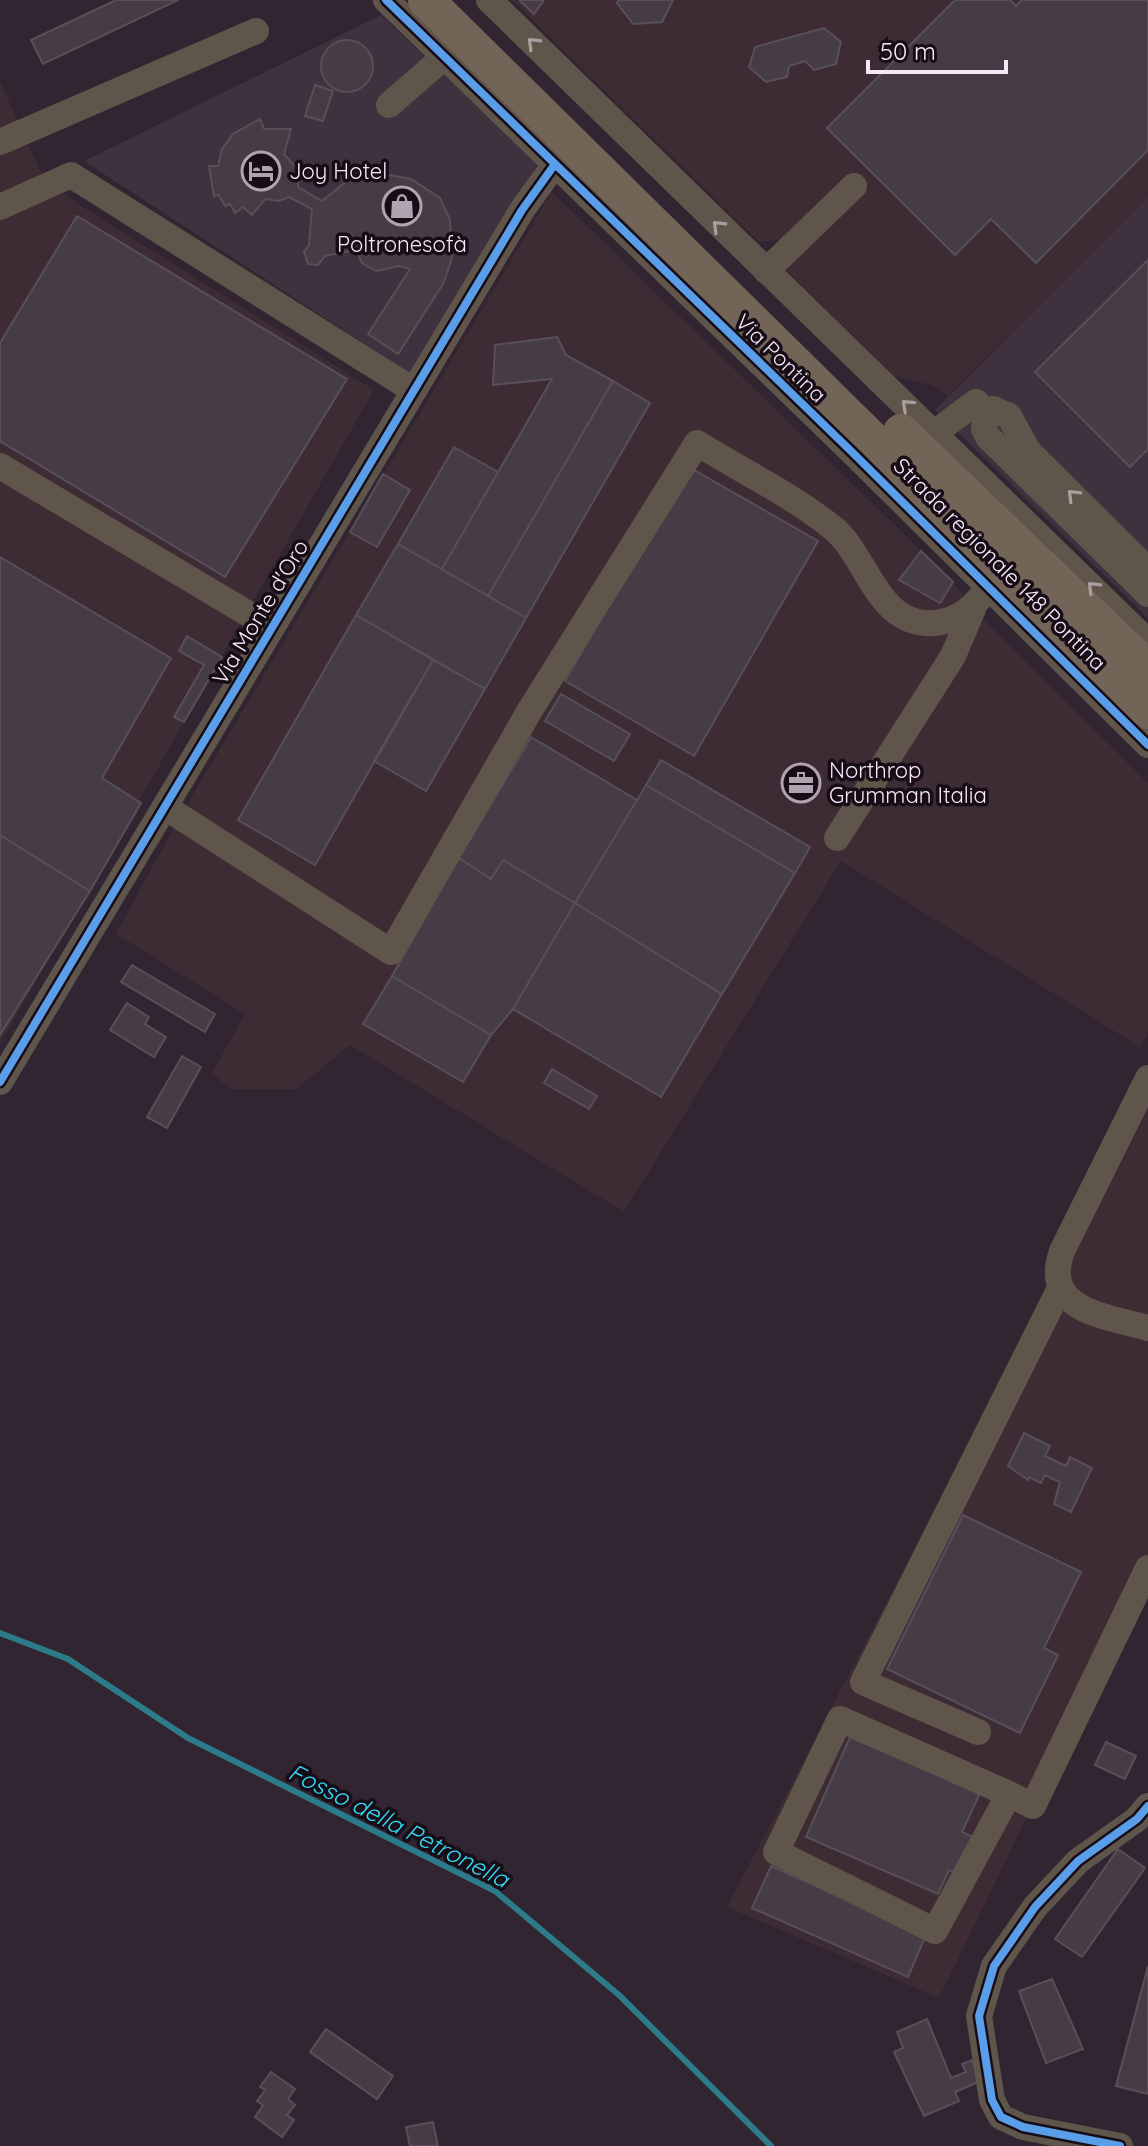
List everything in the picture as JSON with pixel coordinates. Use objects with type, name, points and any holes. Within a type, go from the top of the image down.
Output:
[{"type":"highway","name":"Via Pontina","points":[[426,0],[870,418]]},
{"type":"highway","name":"Via Pontina","points":[[458,0],[870,418]]},
{"type":"highway","name":"Strada regionale 148 Pontina","points":[[870,418],[1148,669]]},
{"type":"highway","name":"Strada regionale 148 Pontina","points":[[870,418],[1148,711]]},
{"type":"street","name":"Via Pontina","points":[[386,0],[989,586],[1148,745]]},
{"type":"street","points":[[489,0],[936,432],[1148,642]]},
{"type":"street","points":[[0,142],[256,31]]},
{"type":"street","points":[[389,105],[444,57]]},
{"type":"street","name":"Via Monte d'Oro","points":[[0,1082],[413,390],[522,210],[555,164]]},
{"type":"street","points":[[0,207],[71,175],[413,390]]},
{"type":"street","points":[[766,271],[854,186]]},
{"type":"street","points":[[936,432],[981,407],[1009,416],[1028,451],[1148,570]]},
{"type":"street","points":[[981,407],[988,437],[1148,594]]},
{"type":"street","points":[[165,807],[391,952],[530,710],[697,443],[837,531],[866,577],[906,618],[924,624],[942,622],[973,609]]},
{"type":"street","points":[[0,466],[272,628]]},
{"type":"street","points":[[837,838],[953,656],[973,609],[989,586]]},
{"type":"street","points":[[1148,1078],[1062,1251],[1057,1269],[1060,1288],[1073,1304],[1148,1328]]},
{"type":"street","points":[[978,1732],[863,1682],[1060,1288]]},
{"type":"street","points":[[1009,1794],[935,1931],[776,1852],[840,1719],[1009,1794],[1033,1806],[1148,1568]]},
{"type":"street","points":[[1120,2146],[1023,2127],[1001,2117],[991,2096],[979,2016],[994,1966],[1035,1907],[1089,1851],[1145,1810]]},
{"type":"shaded area","points":[[512,0],[1148,0],[1148,197],[948,396],[932,385],[895,377],[788,272],[787,251],[778,240],[759,242]]},
{"type":"shaded area","points":[[381,15],[538,164],[411,374],[84,161]]},
{"type":"shaded area","points":[[0,81],[42,175],[78,204],[374,390],[0,1044]]},
{"type":"shaded area","points":[[552,192],[953,582],[973,609],[1148,783],[1148,1033],[1140,1047],[841,861],[624,1212],[350,1045],[296,1089],[230,1089],[212,1073],[245,1014],[116,934],[179,818]]},
{"type":"shaded area","points":[[1148,197],[1148,618],[935,410]]},
{"type":"shaded area","points":[[1148,1102],[1148,1568],[939,1998],[727,1907]]},
{"type":"building","points":[[116,0],[178,0],[43,64],[31,40]]},
{"type":"building","points":[[521,0],[544,0],[534,14],[520,1]]},
{"type":"building","points":[[619,0],[673,0],[662,22],[633,24],[617,3]]},
{"type":"building","points":[[955,0],[1010,0],[1016,6],[1022,0],[1148,0],[1148,150],[1036,263],[991,219],[955,255],[827,128]]},
{"type":"building","points":[[824,28],[841,42],[836,64],[814,70],[805,61],[789,66],[787,77],[766,82],[749,67],[755,47]]},
{"type":"building","points":[[347,40],[365,48],[373,66],[365,84],[347,92],[329,84],[321,66],[329,48]]},
{"type":"building","points":[[315,85],[333,91],[323,121],[305,116]]},
{"type":"building","points":[[260,119],[264,129],[291,129],[284,154],[299,171],[298,187],[322,201],[348,180],[384,174],[411,179],[440,198],[450,220],[452,258],[443,284],[398,354],[368,334],[410,269],[399,266],[376,271],[362,263],[356,250],[325,256],[318,265],[308,264],[304,252],[309,245],[312,209],[289,197],[279,201],[265,199],[252,215],[243,207],[235,213],[230,204],[225,206],[219,195],[214,196],[209,166],[218,166],[222,149],[233,134]]},
{"type":"building","points":[[77,216],[347,379],[225,577],[0,441],[0,343]]},
{"type":"building","points":[[1148,260],[1148,449],[1130,467],[1035,372]]},
{"type":"building","points":[[557,337],[566,355],[613,381],[488,596],[442,569],[552,379],[493,385],[495,345]]},
{"type":"building","points":[[613,381],[650,403],[526,618],[488,596]]},
{"type":"building","points":[[454,447],[498,472],[442,569],[398,544]]},
{"type":"building","points":[[689,467],[818,541],[694,756],[565,681]]},
{"type":"building","points":[[383,474],[410,490],[377,547],[350,532]]},
{"type":"building","points":[[398,544],[526,618],[485,689],[356,615]]},
{"type":"building","points":[[921,551],[953,582],[940,603],[899,580]]},
{"type":"building","points":[[0,557],[171,658],[102,778],[141,803],[90,891],[0,835]]},
{"type":"building","points":[[356,615],[433,660],[315,865],[238,820]]},
{"type":"building","points":[[187,636],[222,657],[184,722],[174,717],[204,665],[179,651]]},
{"type":"building","points":[[433,660],[485,689],[426,791],[374,761]]},
{"type":"building","points":[[561,694],[630,734],[614,761],[545,721]]},
{"type":"building","points":[[531,737],[637,800],[575,903],[503,860],[491,879],[459,858]]},
{"type":"building","points":[[661,760],[810,847],[795,873],[646,785]]},
{"type":"building","points":[[646,785],[795,873],[722,994],[575,903]]},
{"type":"building","points":[[0,835],[90,891],[0,1035]]},
{"type":"building","points":[[459,858],[491,879],[503,860],[575,903],[513,1009],[491,1035],[392,976]]},
{"type":"building","points":[[575,903],[722,994],[661,1097],[513,1009]]},
{"type":"building","points":[[132,965],[215,1014],[205,1032],[121,982]]},
{"type":"building","points":[[392,976],[491,1035],[463,1082],[363,1024]]},
{"type":"building","points":[[127,1003],[149,1017],[145,1024],[166,1037],[154,1057],[110,1030]]},
{"type":"building","points":[[182,1056],[201,1067],[167,1128],[147,1117]]},
{"type":"building","points":[[552,1069],[597,1096],[589,1109],[544,1083]]},
{"type":"building","points":[[1024,1433],[1050,1446],[1045,1456],[1066,1466],[1070,1457],[1092,1468],[1071,1512],[1054,1504],[1060,1482],[1045,1475],[1041,1483],[1029,1477],[1028,1480],[1008,1466]]},
{"type":"building","points":[[963,1515],[1081,1572],[1044,1648],[1058,1655],[1020,1733],[887,1669]]},
{"type":"building","points":[[850,1737],[980,1793],[962,1832],[975,1838],[959,1874],[949,1870],[938,1894],[806,1837]]},
{"type":"building","points":[[1106,1742],[1136,1756],[1125,1779],[1095,1765]]},
{"type":"building","points":[[1118,1849],[1145,1868],[1082,1957],[1055,1939]]},
{"type":"building","points":[[771,1866],[926,1935],[908,1977],[752,1908]]},
{"type":"building","points":[[1148,1966],[1148,2094],[1116,2086]]},
{"type":"building","points":[[1052,1979],[1083,2049],[1046,2063],[1019,1991]]},
{"type":"building","points":[[927,2019],[951,2078],[966,2072],[962,2064],[972,2060],[981,2081],[955,2092],[959,2101],[924,2116],[894,2052],[903,2048],[897,2032]]},
{"type":"building","points":[[326,2029],[393,2076],[377,2099],[310,2052]]},
{"type":"building","points":[[271,2072],[295,2089],[288,2099],[295,2105],[287,2115],[294,2120],[282,2137],[255,2117],[263,2105],[257,2101],[265,2090],[260,2087]]},
{"type":"building","points":[[433,2122],[438,2146],[410,2146],[406,2127]]},
{"type":"waterway","name":"Fosso della Petronella","points":[[0,1633],[68,1659],[188,1738],[495,1891],[619,1995],[771,2146]]},
{"type":"cycle path","points":[[386,0],[853,453],[1148,745]]},
{"type":"cycle path","points":[[0,1082],[522,210],[555,164]]},
{"type":"cycle path","points":[[1120,2146],[1023,2127],[1001,2117],[992,2100],[979,2016],[994,1966],[1035,1907],[1078,1861],[1137,1819],[1148,1806]]},
{"type":"place","name":"Joy Hotel","points":[[261,171]]},
{"type":"place","name":"Poltronesofà","points":[[402,206]]},
{"type":"place","name":"Northrop Grumman Italia","points":[[801,783]]}]
